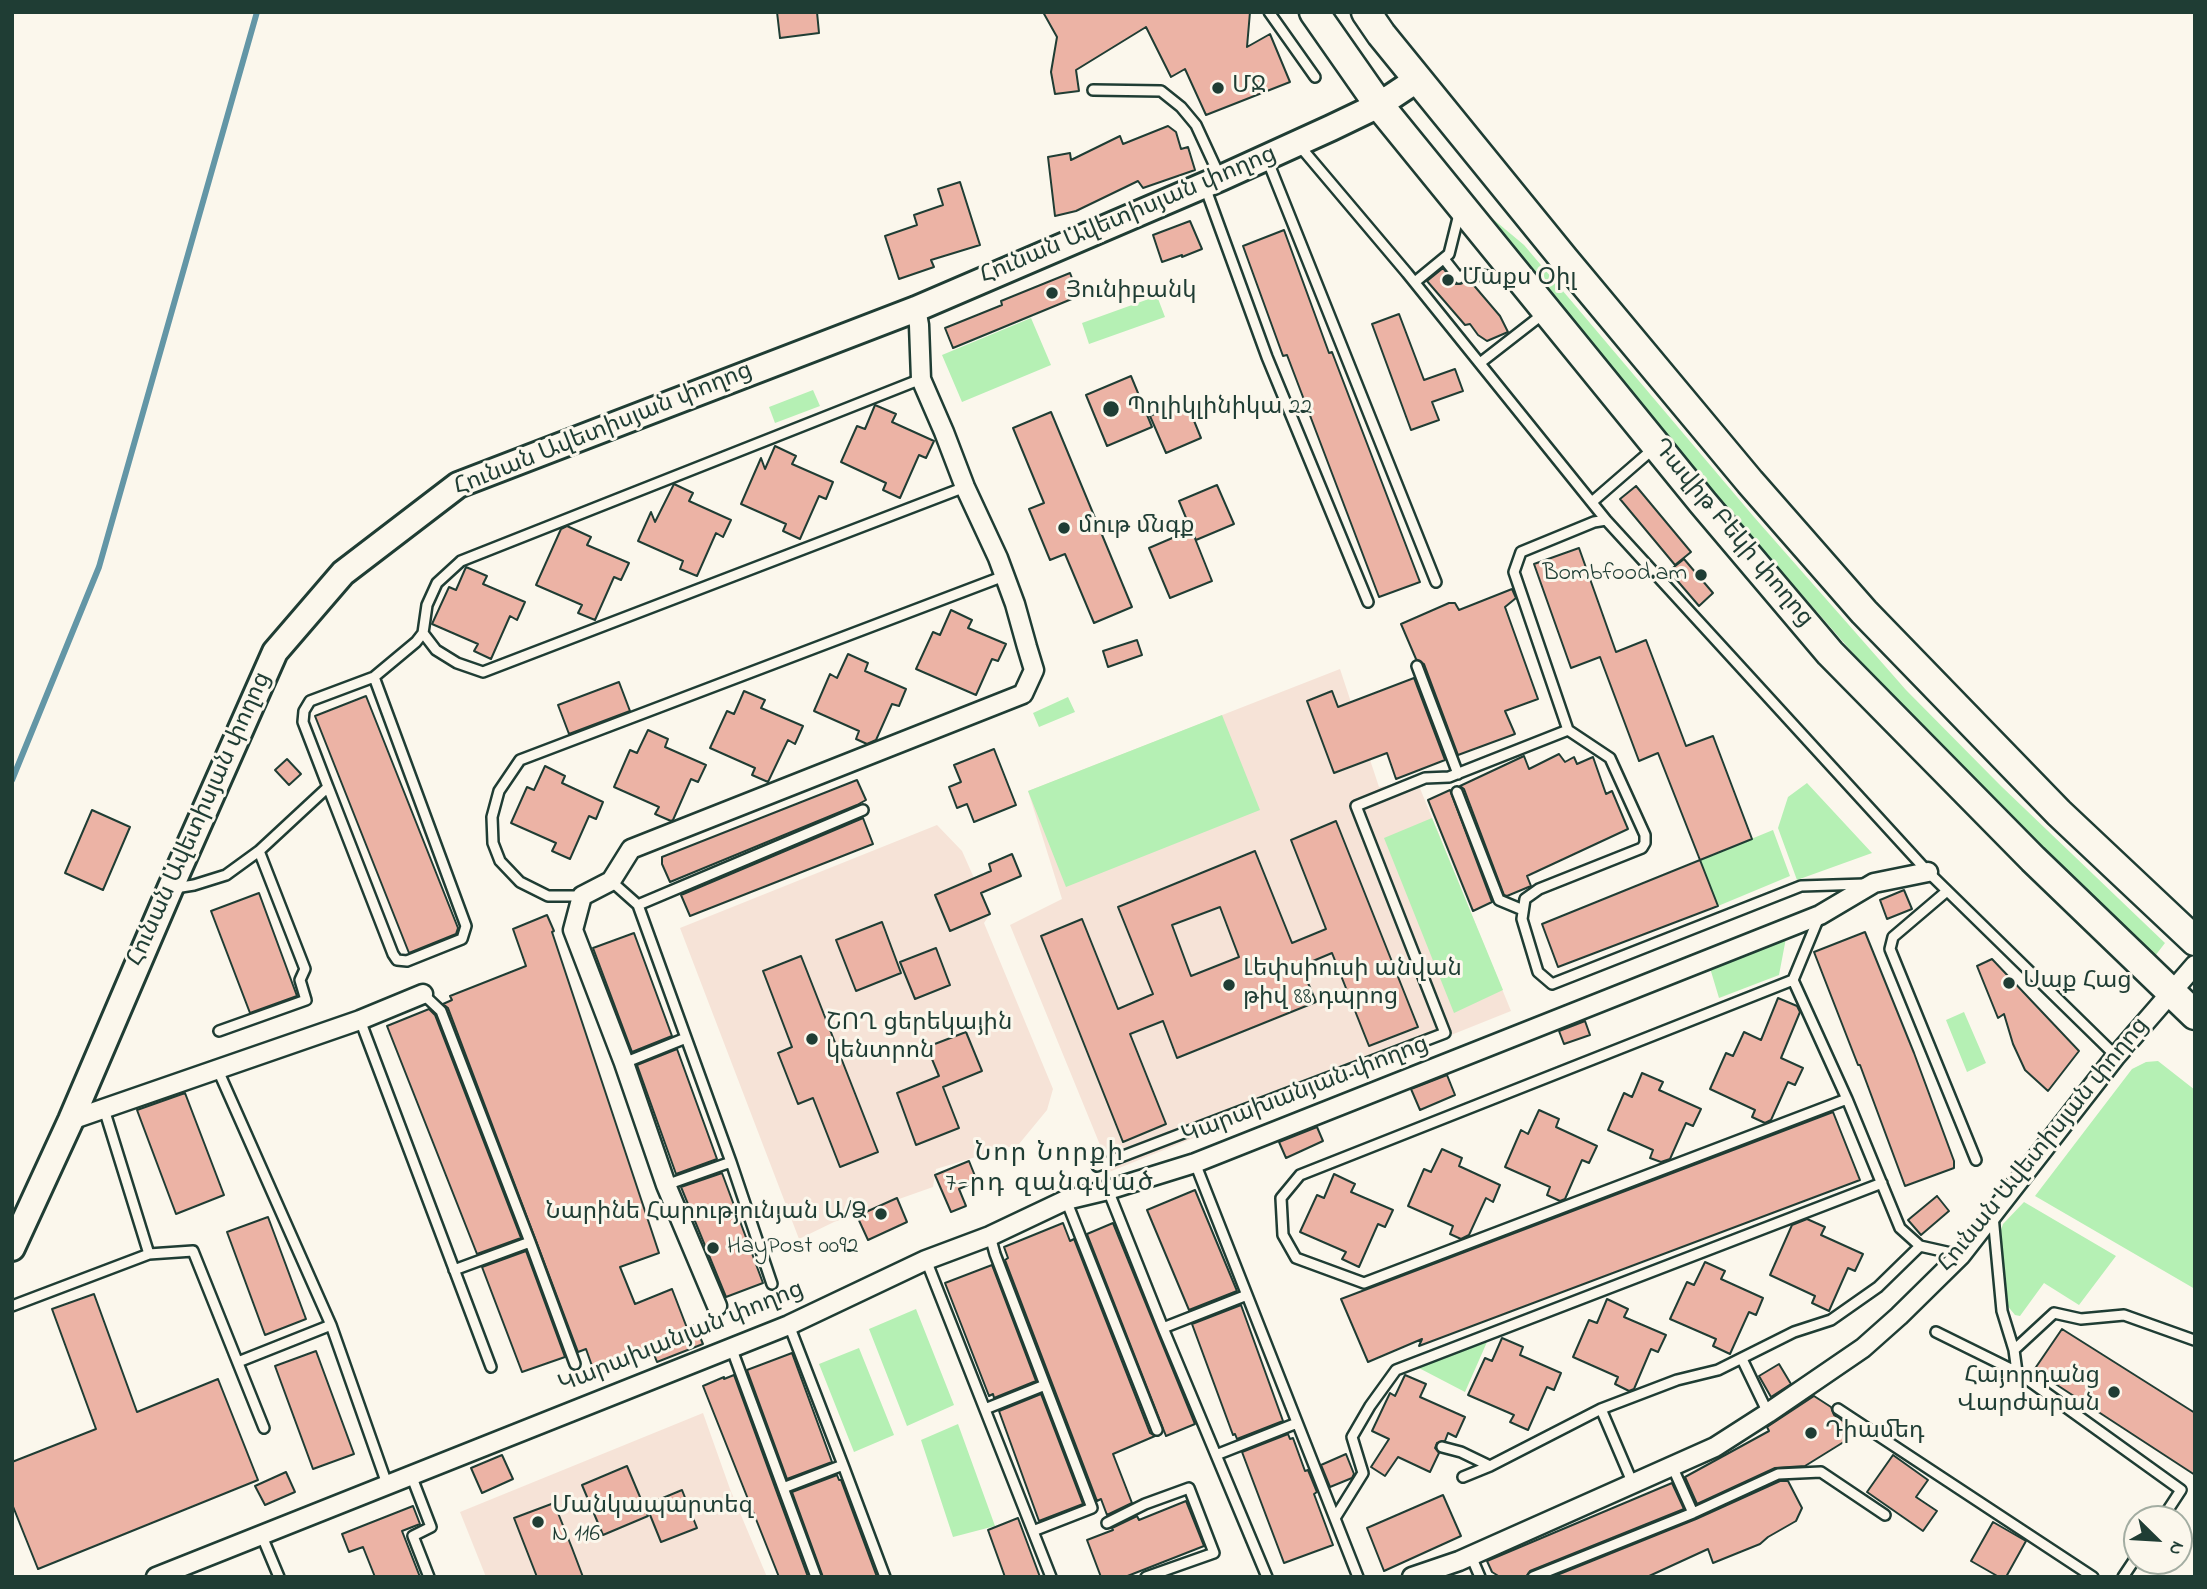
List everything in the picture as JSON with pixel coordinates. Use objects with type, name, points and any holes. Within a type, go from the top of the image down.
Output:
[{"type":"main road","name":"Դավիթ Բեկի փողոց","points":[[1314,12],[1379,105],[1830,653],[2033,859],[2195,1015]]},
{"type":"main road","name":"Դավիթ Բեկի փողոց","points":[[1366,12],[1381,34],[1741,472],[1864,612],[2059,813],[2195,941]]},
{"type":"main road","name":"Հունան Ավետիսյան փողոց","points":[[12,1248],[71,1120],[275,652],[343,573],[458,485],[916,309],[1266,158],[1379,105],[1418,79]]},
{"type":"street","points":[[717,1306],[666,1185],[624,1063],[573,930],[582,896],[611,880],[631,849],[1023,694],[1034,670],[1015,604],[921,379],[916,309]]},
{"type":"street","name":"Կարախանյան փողոց","points":[[156,1577],[789,1325],[926,1260],[990,1236],[1066,1200],[1195,1163],[1820,915],[1874,883],[1928,872]]},
{"type":"street","name":"Հունան Ավետիսյան փողոց","points":[[1412,1577],[1471,1556],[1715,1447],[1863,1348],[1961,1255],[2116,1056],[2195,965]]},
{"type":"street","points":[[71,1120],[360,1020],[423,994]]},
{"type":"lane","points":[[1269,12],[1315,77]]},
{"type":"lane","points":[[1093,90],[1161,91],[1181,107],[1196,125],[1267,357],[1368,602]]},
{"type":"lane","points":[[1297,143],[1415,282],[1606,520],[1928,872],[2116,1056]]},
{"type":"lane","points":[[1266,158],[1436,582]]},
{"type":"lane","points":[[1415,282],[1449,254],[1461,205]]},
{"type":"lane","points":[[1444,258],[1459,278],[1465,274],[1521,279]]},
{"type":"lane","points":[[1480,363],[1547,311]]},
{"type":"lane","points":[[374,677],[466,926],[462,939],[407,961],[397,960],[393,954],[303,722],[304,711],[310,701],[374,677],[416,642],[423,633],[428,605],[437,583],[461,561],[921,379]]},
{"type":"lane","points":[[1592,502],[1657,446]]},
{"type":"lane","points":[[423,633],[436,650],[457,663],[483,672],[965,487]]},
{"type":"lane","points":[[1606,520],[1594,522],[1521,552],[1514,572],[1568,730],[1610,758],[1645,835],[1645,843],[1642,848],[1539,889],[1525,899],[1522,919],[1538,972],[1552,984],[1801,886],[1874,883]]},
{"type":"lane","points":[[582,896],[548,896],[520,882],[500,861],[493,843],[492,817],[499,791],[520,760],[1004,576]]},
{"type":"lane","points":[[1417,666],[1458,774]]},
{"type":"lane","points":[[1097,1166],[1445,1033],[1356,806],[1425,778],[1449,778],[1568,730]]},
{"type":"lane","points":[[170,889],[226,875],[259,851],[328,787]]},
{"type":"lane","points":[[1457,792],[1499,900],[1523,910]]},
{"type":"lane","points":[[638,905],[863,810]]},
{"type":"lane","points":[[219,1031],[306,1000],[300,980],[305,970],[259,851]]},
{"type":"lane","points":[[611,880],[638,905],[772,1284]]},
{"type":"lane","points":[[1947,891],[1893,937],[1890,949],[1976,1160]]},
{"type":"lane","points":[[1820,915],[1793,980],[1300,1175],[1281,1198],[1283,1235],[1296,1258],[1364,1283],[1847,1099]]},
{"type":"lane","points":[[1793,980],[1847,1099],[1900,1228],[1920,1246],[1961,1255]]},
{"type":"lane","points":[[423,994],[441,1011],[575,1364]]},
{"type":"lane","points":[[360,1020],[491,1367]]},
{"type":"lane","points":[[624,1063],[686,1038]]},
{"type":"lane","points":[[217,1068],[331,1325],[387,1484]]},
{"type":"lane","points":[[104,1109],[149,1254]]},
{"type":"lane","points":[[666,1185],[731,1162]]},
{"type":"lane","points":[[1195,1163],[1358,1577]]},
{"type":"lane","points":[[1335,1518],[1363,1473],[1352,1437],[1396,1370],[1882,1183]]},
{"type":"lane","points":[[1108,1190],[1267,1577]]},
{"type":"lane","points":[[1066,1200],[1157,1430]]},
{"type":"lane","points":[[1993,1214],[2002,1311],[2014,1350],[2017,1372]]},
{"type":"lane","points":[[990,1236],[1092,1507],[1033,1531]]},
{"type":"lane","points":[[454,1269],[530,1242]]},
{"type":"lane","points":[[1462,1477],[1490,1466],[1601,1409],[1677,1380],[1718,1370],[1794,1332],[1831,1320],[1878,1287],[1920,1246]]},
{"type":"lane","points":[[12,1306],[149,1254],[193,1251],[264,1428]]},
{"type":"lane","points":[[926,1260],[1051,1577]]},
{"type":"lane","points":[[1163,1328],[1247,1295]]},
{"type":"lane","points":[[2014,1350],[2054,1313],[2081,1319],[2124,1315],[2194,1340]]},
{"type":"lane","points":[[238,1362],[331,1325]]},
{"type":"lane","points":[[789,1325],[885,1577]]},
{"type":"lane","points":[[1936,1332],[2017,1372],[2181,1490],[2171,1505]]},
{"type":"lane","points":[[730,1347],[816,1577]]},
{"type":"lane","points":[[1742,1359],[1768,1413]]},
{"type":"lane","points":[[985,1409],[1045,1385]]},
{"type":"lane","points":[[1601,1409],[1633,1484]]},
{"type":"lane","points":[[1838,1409],[2093,1577]]},
{"type":"lane","points":[[1216,1455],[1297,1423]]},
{"type":"lane","points":[[1442,1447],[1461,1452],[1490,1466]]},
{"type":"lane","points":[[783,1488],[843,1465]]},
{"type":"lane","points":[[1672,1466],[1693,1513]]},
{"type":"lane","points":[[1533,1577],[1693,1513],[1778,1474],[1821,1472],[1885,1515]]},
{"type":"lane","points":[[411,1475],[431,1527],[413,1536],[429,1577]]},
{"type":"lane","points":[[1107,1522],[1189,1488],[1214,1553],[1146,1577]]},
{"type":"lane","points":[[261,1534],[279,1577]]},
{"type":"lane","points":[[1471,1556],[1480,1577]]},
{"type":"shaded area","points":[[1340,669],[1379,787],[1417,781],[1511,1011],[1109,1172],[1010,925],[1062,899],[1028,791]]},
{"type":"shaded area","points":[[937,825],[962,851],[990,914],[984,923],[1053,1089],[1047,1110],[1019,1144],[936,1169],[933,1187],[834,1222],[799,1239],[680,928]]},
{"type":"shaded area","points":[[703,1413],[730,1489],[767,1577],[486,1577],[460,1512]]},
{"type":"green space","points":[[1487,214],[1524,245],[1754,517],[1906,690],[2001,786],[2165,943],[2155,956],[2073,880],[1923,730],[1858,659],[1717,497],[1483,218]]},
{"type":"green space","points":[[1157,296],[1165,317],[1089,344],[1082,323]]},
{"type":"green space","points":[[1031,318],[1051,365],[962,402],[942,355]]},
{"type":"green space","points":[[813,390],[820,406],[775,423],[769,407]]},
{"type":"green space","points":[[1068,697],[1075,712],[1039,727],[1033,713]]},
{"type":"green space","points":[[1222,715],[1260,810],[1066,887],[1028,791]]},
{"type":"green space","points":[[1807,783],[1872,853],[1797,880],[1778,828],[1788,797]]},
{"type":"green space","points":[[1432,818],[1503,990],[1454,1013],[1384,838]]},
{"type":"green space","points":[[1773,830],[1790,876],[1718,906],[1700,860]]},
{"type":"green space","points":[[1786,938],[1779,975],[1719,998],[1710,968]]},
{"type":"green space","points":[[1964,1012],[1986,1063],[1967,1072],[1946,1020]]},
{"type":"green space","points":[[2158,1061],[2195,1090],[2195,1289],[2035,1196],[2132,1069],[2146,1062]]},
{"type":"green space","points":[[2024,1202],[2116,1256],[2079,1305],[2044,1283],[2020,1316],[2015,1315],[2006,1304],[2001,1230],[2003,1224]]},
{"type":"green space","points":[[916,1309],[954,1405],[907,1426],[869,1329]]},
{"type":"green space","points":[[1487,1342],[1465,1392],[1417,1367]]},
{"type":"green space","points":[[859,1348],[894,1435],[854,1452],[819,1364]]},
{"type":"green space","points":[[958,1424],[995,1526],[953,1537],[921,1440]]},
{"type":"building","points":[[777,12],[817,12],[819,33],[780,38]]},
{"type":"building","points":[[1043,12],[1250,12],[1247,47],[1270,34],[1290,82],[1206,115],[1185,69],[1171,77],[1146,27],[1076,70],[1079,91],[1055,94],[1051,72],[1057,37]]},
{"type":"building","points":[[1168,126],[1176,132],[1181,149],[1188,147],[1195,170],[1143,188],[1138,181],[1076,211],[1055,216],[1048,157],[1070,153],[1071,160],[1120,136],[1123,144]]},
{"type":"building","points":[[960,182],[980,245],[931,260],[934,267],[899,279],[885,236],[917,225],[914,215],[943,205],[938,189]]},
{"type":"building","points":[[1190,221],[1202,249],[1162,262],[1153,235]]},
{"type":"building","points":[[1284,230],[1329,353],[1332,352],[1420,582],[1379,597],[1287,355],[1283,356],[1243,246]]},
{"type":"building","points":[[1443,268],[1456,284],[1471,282],[1500,316],[1508,332],[1487,341],[1478,335],[1470,324],[1465,325],[1427,281]]},
{"type":"building","points":[[1070,273],[1079,296],[953,348],[945,328],[1002,305],[1001,301]]},
{"type":"building","points":[[1399,314],[1424,380],[1455,369],[1463,391],[1432,402],[1439,420],[1411,430],[1372,324]]},
{"type":"building","points":[[1131,376],[1152,427],[1107,446],[1086,395]]},
{"type":"building","points":[[1186,401],[1201,438],[1166,453],[1150,416]]},
{"type":"building","points":[[875,405],[896,414],[892,422],[934,441],[926,458],[919,455],[900,498],[883,490],[886,483],[841,462],[857,426],[865,429]]},
{"type":"building","points":[[1051,412],[1132,607],[1094,623],[1065,554],[1050,560],[1029,509],[1044,503],[1013,428]]},
{"type":"building","points":[[775,446],[796,456],[792,464],[833,482],[826,499],[819,496],[800,539],[783,531],[786,524],[741,504],[761,458],[765,469]]},
{"type":"building","points":[[674,484],[693,493],[689,501],[731,520],[723,537],[716,533],[697,576],[680,569],[683,561],[638,541],[651,512],[655,522]]},
{"type":"building","points":[[1217,485],[1234,524],[1196,540],[1194,536],[1212,581],[1170,598],[1149,548],[1191,530],[1179,501]]},
{"type":"building","points":[[1636,486],[1691,552],[1675,565],[1620,499]]},
{"type":"building","points":[[567,526],[591,537],[587,545],[629,563],[621,580],[614,577],[595,620],[578,613],[582,605],[536,585],[561,529]]},
{"type":"building","points":[[1579,548],[1616,652],[1646,640],[1686,746],[1713,736],[1752,839],[1700,860],[1658,753],[1639,761],[1600,657],[1571,668],[1534,564]]},
{"type":"building","points":[[1684,559],[1713,593],[1699,606],[1669,571]]},
{"type":"building","points":[[466,567],[487,576],[483,584],[525,602],[517,620],[510,616],[491,659],[474,651],[478,644],[432,624],[449,587],[456,590]]},
{"type":"building","points":[[1512,589],[1516,598],[1505,607],[1538,699],[1505,711],[1515,734],[1458,755],[1424,664],[1416,659],[1401,624],[1449,603],[1455,603],[1459,610]]},
{"type":"building","points":[[951,610],[972,620],[968,628],[1006,644],[998,661],[992,659],[976,695],[916,669],[933,632],[940,635]]},
{"type":"building","points":[[1137,640],[1142,655],[1108,667],[1103,651]]},
{"type":"building","points":[[848,654],[868,663],[865,671],[906,689],[899,706],[892,704],[876,740],[867,744],[856,739],[859,731],[814,711],[830,674],[837,678]]},
{"type":"building","points":[[1414,678],[1445,760],[1396,779],[1387,753],[1334,773],[1307,701],[1332,691],[1338,707]]},
{"type":"building","points":[[619,682],[630,711],[569,734],[558,705]]},
{"type":"building","points":[[744,691],[765,700],[761,708],[803,726],[795,744],[788,740],[768,782],[752,775],[755,768],[710,748],[727,711],[734,714]]},
{"type":"building","points":[[366,696],[458,928],[456,934],[409,953],[315,716]]},
{"type":"building","points":[[648,730],[668,739],[665,747],[706,765],[698,782],[691,779],[671,821],[655,814],[659,807],[614,787],[630,750],[637,753]]},
{"type":"building","points":[[994,749],[1016,805],[974,822],[967,804],[957,808],[949,787],[961,782],[954,765]]},
{"type":"building","points":[[1559,754],[1565,762],[1574,757],[1577,764],[1593,757],[1606,794],[1612,791],[1628,829],[1527,876],[1531,886],[1504,895],[1464,789],[1460,786],[1524,756],[1529,769]]},
{"type":"building","points":[[287,759],[301,774],[289,785],[275,770]]},
{"type":"building","points":[[545,766],[565,776],[562,783],[603,802],[596,819],[589,816],[570,859],[552,851],[556,843],[511,823],[527,787],[534,790]]},
{"type":"building","points":[[857,780],[866,800],[857,805],[670,882],[662,864],[662,857]]},
{"type":"building","points":[[1450,790],[1492,902],[1473,911],[1428,800]]},
{"type":"building","points":[[92,810],[130,827],[103,890],[65,873]]},
{"type":"building","points":[[863,818],[873,844],[690,916],[681,895]]},
{"type":"building","name":"Լեփսիուսի անվան թիվ 88 դպրոց","points":[[1336,821],[1418,1027],[1369,1046],[1332,953],[1301,966],[1316,1002],[1177,1058],[1163,1021],[1130,1034],[1166,1124],[1123,1142],[1041,936],[1082,919],[1118,1009],[1153,994],[1118,907],[1255,851],[1292,943],[1326,929],[1291,840]],"holes":[[[1220,907],[1239,957],[1191,976],[1172,925]]]},
{"type":"building","points":[[1012,854],[1021,876],[981,893],[990,914],[950,931],[935,895],[991,871],[989,864]]},
{"type":"building","points":[[1700,860],[1718,906],[1558,967],[1542,924]]},
{"type":"building","points":[[1904,890],[1912,909],[1887,919],[1880,900]]},
{"type":"building","points":[[259,893],[297,996],[250,1013],[211,911]]},
{"type":"building","points":[[547,915],[659,1253],[620,1267],[635,1304],[672,1289],[687,1328],[695,1325],[703,1344],[657,1362],[651,1347],[592,1366],[586,1349],[578,1352],[448,1008],[443,1004],[452,1000],[450,996],[526,966],[513,929]]},
{"type":"building","points":[[882,922],[901,973],[856,991],[836,940]]},
{"type":"building","points":[[1865,932],[1954,1161],[1954,1168],[1905,1186],[1814,952]]},
{"type":"building","points":[[634,933],[672,1036],[632,1052],[593,948]]},
{"type":"building","points":[[936,948],[950,985],[915,999],[900,962]]},
{"type":"building","points":[[801,956],[878,1152],[840,1167],[813,1098],[798,1104],[778,1053],[792,1047],[763,971]]},
{"type":"building","points":[[1992,959],[2079,1051],[2048,1091],[2025,1070],[2013,1044],[2004,1014],[1998,1018],[1977,966]]},
{"type":"building","points":[[1778,998],[1797,1006],[1800,1012],[1781,1058],[1803,1068],[1795,1085],[1788,1082],[1771,1120],[1765,1123],[1752,1117],[1755,1110],[1710,1089],[1726,1053],[1733,1056],[1744,1032],[1761,1040]]},
{"type":"building","points":[[429,1009],[435,1015],[521,1238],[477,1254],[387,1026]]},
{"type":"building","points":[[1585,1021],[1590,1035],[1564,1044],[1559,1031]]},
{"type":"building","points":[[966,1032],[982,1071],[943,1087],[959,1128],[916,1145],[897,1093],[939,1076],[927,1047]]},
{"type":"building","points":[[677,1049],[717,1159],[676,1174],[637,1065]]},
{"type":"building","points":[[1642,1073],[1663,1082],[1659,1090],[1701,1109],[1693,1126],[1686,1123],[1670,1159],[1661,1162],[1650,1158],[1653,1150],[1608,1130],[1624,1093],[1632,1097]]},
{"type":"building","points":[[1447,1075],[1455,1095],[1420,1110],[1411,1089]]},
{"type":"building","points":[[185,1093],[224,1195],[176,1214],[137,1110]]},
{"type":"building","points":[[1539,1110],[1559,1119],[1556,1127],[1597,1146],[1589,1163],[1582,1160],[1565,1199],[1560,1201],[1547,1195],[1550,1187],[1505,1167],[1521,1130],[1528,1134]]},
{"type":"building","points":[[1833,1112],[1860,1180],[1419,1346],[1422,1339],[1368,1362],[1341,1299]]},
{"type":"building","points":[[1317,1127],[1323,1141],[1286,1158],[1279,1142]]},
{"type":"building","points":[[1442,1149],[1462,1158],[1459,1166],[1500,1185],[1493,1202],[1486,1198],[1469,1235],[1461,1239],[1450,1234],[1453,1226],[1408,1206],[1424,1169],[1431,1172]]},
{"type":"building","points":[[969,1161],[977,1181],[959,1189],[966,1206],[951,1212],[935,1175]]},
{"type":"building","points":[[722,1173],[763,1283],[726,1297],[681,1187]]},
{"type":"building","points":[[1334,1174],[1355,1184],[1351,1192],[1393,1210],[1385,1227],[1378,1224],[1359,1267],[1342,1259],[1346,1252],[1300,1232],[1317,1195],[1324,1198]]},
{"type":"building","points":[[1195,1190],[1237,1291],[1189,1310],[1147,1210]]},
{"type":"building","points":[[1937,1196],[1949,1211],[1921,1235],[1908,1220]]},
{"type":"building","points":[[897,1198],[907,1222],[868,1240],[857,1216]]},
{"type":"building","points":[[268,1217],[306,1319],[265,1335],[227,1232]]},
{"type":"building","points":[[1807,1219],[1825,1227],[1821,1235],[1863,1254],[1855,1271],[1848,1268],[1829,1311],[1812,1303],[1815,1296],[1770,1275],[1792,1225]]},
{"type":"building","points":[[1063,1223],[1070,1241],[1074,1239],[1150,1433],[1155,1436],[1113,1454],[1132,1503],[1107,1515],[1101,1499],[1097,1501],[1005,1260],[1008,1258],[1004,1247]]},
{"type":"building","points":[[1113,1223],[1195,1424],[1166,1436],[1087,1234]]},
{"type":"building","points":[[526,1251],[565,1357],[522,1372],[482,1267]]},
{"type":"building","points":[[1705,1262],[1725,1271],[1721,1279],[1763,1298],[1756,1315],[1749,1312],[1730,1354],[1713,1346],[1716,1339],[1670,1319],[1687,1282],[1694,1285]]},
{"type":"building","points":[[992,1265],[1036,1381],[994,1398],[993,1394],[989,1396],[945,1283]]},
{"type":"building","points":[[94,1294],[137,1412],[218,1379],[258,1480],[38,1569],[12,1504],[12,1462],[96,1429],[52,1309]]},
{"type":"building","points":[[1607,1299],[1628,1309],[1624,1317],[1666,1335],[1658,1352],[1651,1349],[1634,1389],[1629,1391],[1615,1384],[1618,1377],[1573,1357],[1589,1320],[1597,1323]]},
{"type":"building","points":[[1241,1305],[1283,1421],[1237,1439],[1235,1434],[1233,1435],[1192,1324]]},
{"type":"building","name":"Հայորդանց Վարժարան","points":[[2062,1329],[2195,1413],[2195,1475],[2034,1370]]},
{"type":"building","points":[[1502,1338],[1523,1347],[1520,1355],[1561,1373],[1554,1390],[1547,1387],[1528,1430],[1510,1422],[1514,1415],[1468,1395],[1485,1358],[1492,1361]]},
{"type":"building","points":[[316,1351],[354,1454],[313,1469],[275,1366]]},
{"type":"building","points":[[792,1353],[832,1462],[787,1479],[747,1370]]},
{"type":"building","points":[[1779,1364],[1791,1384],[1771,1397],[1759,1376]]},
{"type":"building","points":[[734,1375],[808,1577],[779,1577],[703,1386]]},
{"type":"building","points":[[1405,1375],[1426,1384],[1420,1397],[1465,1417],[1456,1437],[1448,1433],[1445,1441],[1437,1443],[1435,1448],[1439,1453],[1430,1472],[1398,1457],[1385,1476],[1371,1467],[1389,1439],[1372,1431],[1390,1393],[1395,1396]]},
{"type":"building","points":[[1041,1394],[1083,1504],[1039,1521],[999,1411]]},
{"type":"building","points":[[1814,1396],[1831,1407],[1834,1415],[1855,1429],[1847,1440],[1805,1466],[1775,1468],[1697,1504],[1685,1477],[1769,1431],[1767,1427]]},
{"type":"building","points":[[1288,1434],[1290,1439],[1293,1438],[1305,1471],[1308,1470],[1317,1492],[1314,1494],[1333,1545],[1284,1563],[1242,1452]]},
{"type":"building","points":[[1346,1454],[1354,1474],[1352,1478],[1330,1487],[1321,1465]]},
{"type":"building","points":[[502,1455],[513,1479],[482,1493],[471,1468]]},
{"type":"building","points":[[1893,1455],[1928,1480],[1916,1497],[1937,1511],[1923,1531],[1867,1492]]},
{"type":"building","points":[[627,1466],[648,1516],[603,1535],[582,1485]]},
{"type":"building","points":[[286,1472],[295,1492],[265,1505],[255,1486]]},
{"type":"building","points":[[837,1475],[877,1577],[823,1577],[792,1492]]},
{"type":"building","points":[[1780,1481],[1788,1481],[1802,1508],[1796,1521],[1760,1544],[1713,1563],[1708,1549],[1647,1577],[1552,1577],[1696,1519]]},
{"type":"building","points":[[1672,1483],[1684,1509],[1530,1571],[1526,1577],[1500,1577],[1492,1572],[1487,1561]]},
{"type":"building","points":[[682,1490],[697,1528],[661,1542],[646,1505]]},
{"type":"building","points":[[1443,1495],[1461,1536],[1384,1571],[1367,1528]]},
{"type":"building","points":[[1186,1501],[1204,1546],[1125,1577],[1101,1577],[1087,1540],[1113,1530],[1112,1528],[1137,1516],[1139,1520]]},
{"type":"building","points":[[554,1503],[583,1577],[537,1577],[514,1518]]},
{"type":"building","points":[[413,1506],[420,1524],[402,1531],[420,1577],[375,1577],[363,1547],[349,1552],[342,1534]]},
{"type":"building","points":[[1018,1518],[1040,1577],[1005,1577],[988,1530]]},
{"type":"building","points":[[1993,1522],[2026,1541],[2006,1577],[1999,1577],[1971,1561]]},
{"type":"waterway","points":[[12,780],[99,567],[257,12]]},
{"type":"place","name":"ՄՋ","points":[[1218,88]]},
{"type":"place","name":"Մաքս Օիլ","points":[[1448,280]]},
{"type":"place","name":"Յունիբանկ","points":[[1052,293]]},
{"type":"place","name":"Պոլիկլինիկա 22","points":[[1111,409]]},
{"type":"place","name":"մութ մնգք","points":[[1064,528]]},
{"type":"place","name":"Bombfood.am","points":[[1701,575]]},
{"type":"place","name":"Սաք Հաց","points":[[2009,983]]},
{"type":"place","name":"Լեփսիուսի անվան թիվ 88 դպրոց","points":[[1229,985]]},
{"type":"place","name":"ՇՈՂ ցերեկային կենտրոն","points":[[812,1039]]},
{"type":"place","name":"Նարինե Հարությունյան Ա/Ձ","points":[[881,1214]]},
{"type":"place","name":"HayPost 0092","points":[[713,1248]]},
{"type":"place","name":"Հայորդանց Վարժարան","points":[[2114,1392]]},
{"type":"place","name":"Դիամեդ","points":[[1811,1433]]},
{"type":"place","name":"Մանկապարտեզ N 116","points":[[538,1522]]},
{"type":"district","name":"Նոր Նորքի 7-րդ զանգված","points":[[1050,1171]]}]
